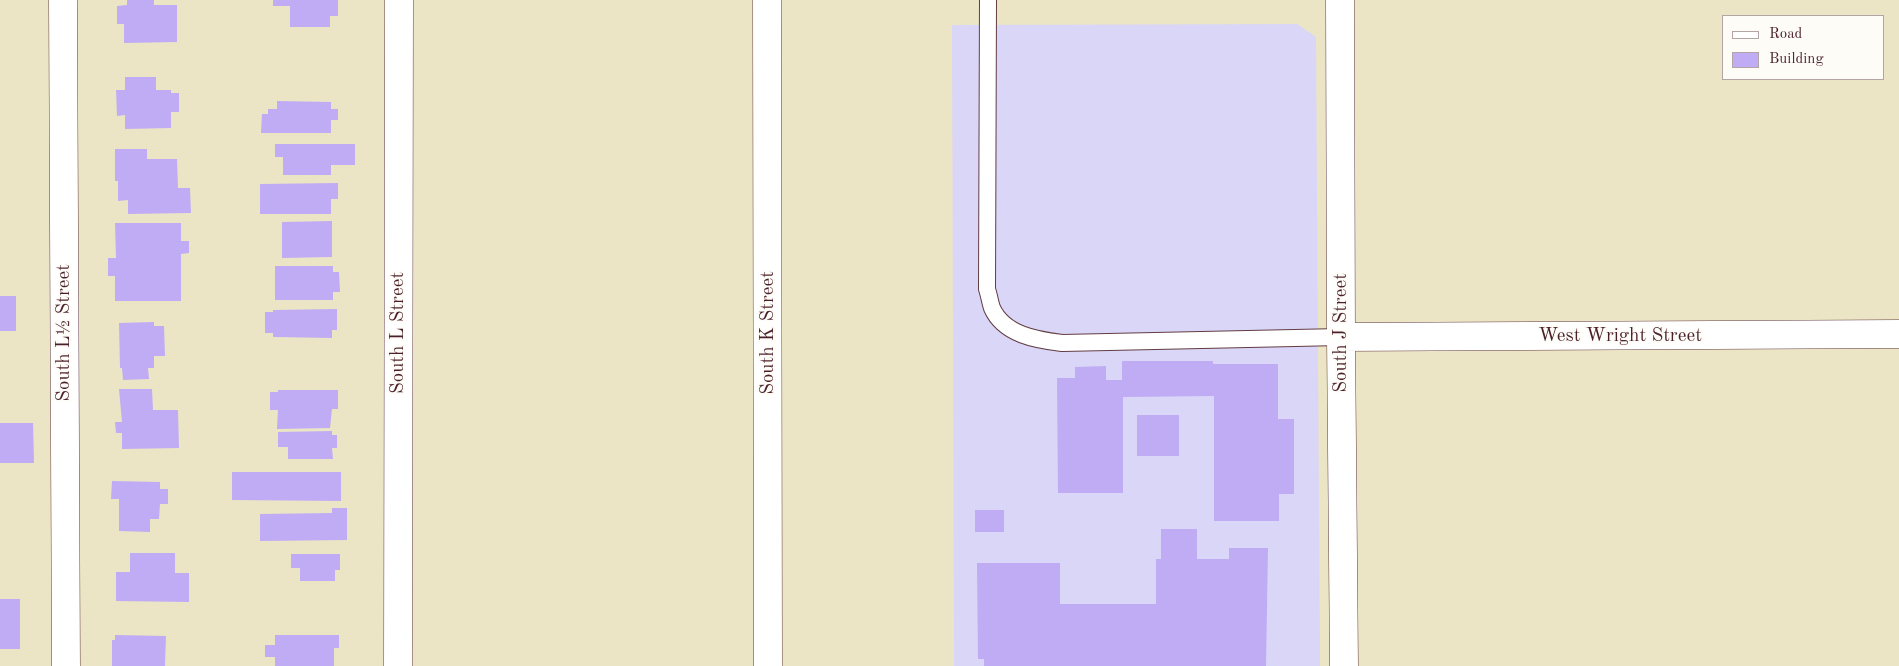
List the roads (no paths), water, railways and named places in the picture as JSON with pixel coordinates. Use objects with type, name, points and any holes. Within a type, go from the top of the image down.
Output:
[{"type":"street","name":"South L½ Street","points":[[63,0],[66,666]]},
{"type":"street","name":"South L Street","points":[[398,666],[399,0]]},
{"type":"street","name":"South K Street","points":[[767,0],[768,666]]},
{"type":"street","name":"South J Street","points":[[1340,0],[1344,666]]},
{"type":"street","name":"West Wright Street","points":[[1341,337],[1899,334]]},
{"type":"lane","points":[[988,0],[987,289],[993,309],[1003,322],[1019,334],[1039,340],[1062,343],[1341,337]]}]
